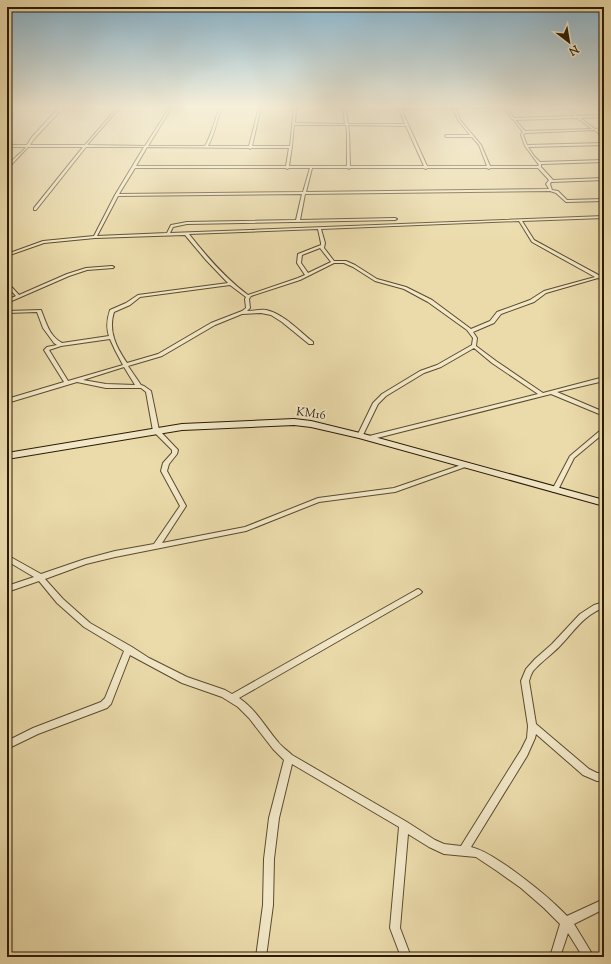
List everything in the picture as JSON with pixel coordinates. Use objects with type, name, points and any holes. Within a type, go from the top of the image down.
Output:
[{"type":"street","points":[[7,173],[10,165],[22,152]]},
{"type":"street","points":[[35,209],[80,152]]},
{"type":"street","points":[[95,237],[117,195],[143,152]]},
{"type":"street","points":[[287,168],[289,152]]},
{"type":"street","points":[[348,152],[349,168]]},
{"type":"street","points":[[419,152],[426,168]]},
{"type":"street","points":[[483,152],[489,168]]},
{"type":"street","points":[[530,152],[540,165],[539,168]]},
{"type":"street","points":[[538,163],[604,161]]},
{"type":"street","points":[[135,167],[539,168],[544,170],[551,181]]},
{"type":"street","points":[[298,220],[311,168]]},
{"type":"street","points":[[551,181],[604,179]]},
{"type":"street","points":[[551,181],[548,184],[551,190]]},
{"type":"street","points":[[117,195],[551,190],[557,192],[566,201],[604,200]]},
{"type":"street","points":[[7,255],[43,242],[95,237],[604,217]]},
{"type":"street","points":[[371,219],[372,226]]},
{"type":"street","points":[[168,234],[172,226],[187,223],[395,219]]},
{"type":"street","points":[[520,221],[533,241],[604,280]]},
{"type":"street","points":[[319,228],[324,251],[333,262]]},
{"type":"street","points":[[186,233],[205,257],[231,284],[248,297]]},
{"type":"street","points":[[307,275],[300,263],[300,254],[322,246]]},
{"type":"street","points":[[248,297],[307,275],[333,262],[349,264],[381,283],[405,288],[437,306],[472,331],[476,338],[474,346],[439,366],[422,372],[384,395],[376,403],[364,437]]},
{"type":"street","points":[[7,302],[68,275],[88,270],[112,267]]},
{"type":"street","points":[[472,331],[492,322],[499,312],[532,301],[545,292],[598,277]]},
{"type":"street","points":[[7,284],[20,297]]},
{"type":"street","points":[[139,387],[111,337],[109,327],[112,311],[128,304],[138,296],[231,284]]},
{"type":"street","points":[[7,401],[74,380],[126,366],[166,352],[213,324],[238,314],[248,308],[248,297]]},
{"type":"street","points":[[7,312],[39,311],[45,328],[56,342],[61,345]]},
{"type":"street","points":[[238,314],[266,311],[278,317],[311,343]]},
{"type":"street","points":[[67,383],[46,350],[61,345],[111,337]]},
{"type":"street","points":[[474,346],[494,362],[542,394]]},
{"type":"street","points":[[364,437],[604,379]]},
{"type":"street","points":[[74,380],[106,386],[139,387],[145,388],[148,391],[156,431],[175,450],[175,453],[166,463],[164,470],[183,506],[156,546]]},
{"type":"street","points":[[550,392],[604,414]]},
{"type":"street","name":"KM16","points":[[7,456],[182,427],[294,422],[311,424],[364,437],[604,503]]},
{"type":"street","points":[[554,490],[572,457],[604,430]]},
{"type":"street","points":[[7,589],[85,562],[156,546],[246,529],[318,500],[383,493],[396,490],[466,465]]},
{"type":"street","points":[[7,558],[40,577],[60,601],[81,621],[185,680],[225,694],[241,704],[252,715],[276,746],[289,758],[404,825],[421,838],[448,850],[464,850],[478,854],[502,870],[534,894],[566,922],[589,957]]},
{"type":"street","points":[[232,698],[418,592]]},
{"type":"street","points":[[464,850],[524,753],[531,738],[532,726],[525,681],[527,674],[532,667],[556,645],[577,622],[598,606],[604,605]]},
{"type":"street","points":[[7,745],[36,731],[104,705],[108,701],[129,649]]},
{"type":"street","points":[[532,726],[586,772],[597,777],[604,777]]},
{"type":"street","points":[[261,957],[268,905],[269,859],[274,818],[289,758]]},
{"type":"street","points":[[404,825],[394,921],[395,928],[406,957]]},
{"type":"street","points":[[555,957],[566,922],[604,904]]}]
